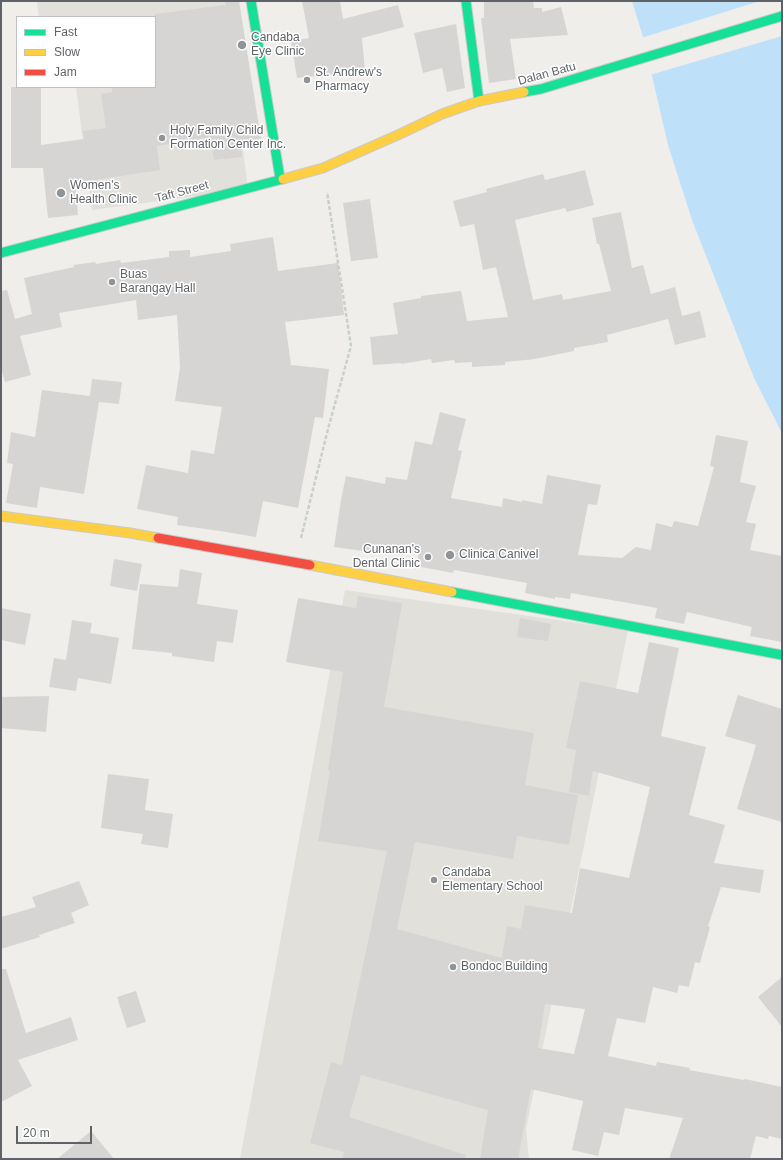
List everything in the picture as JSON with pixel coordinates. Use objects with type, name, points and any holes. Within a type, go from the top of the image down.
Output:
[{"type":"street","points":[[250,1],[280,178]]},
{"type":"street","points":[[466,1],[480,101]]},
{"type":"street","name":"Dalan Batu","points":[[323,168],[442,114],[480,101],[541,89],[782,16]]},
{"type":"street","name":"Taft Street","points":[[1,253],[280,178],[323,168]]},
{"type":"street","points":[[1,516],[130,533],[296,562],[782,655]]},
{"type":"path","points":[[296,562],[328,429],[351,346],[323,168]]},
{"type":"shaded area","name":"Holy Family Child Formation Center Inc.","points":[[37,1],[224,1],[248,189],[92,210],[76,88],[156,88],[156,16],[39,16]]},
{"type":"shaded area","name":"Candaba Elementary School","points":[[345,590],[628,630],[526,1129],[529,1159],[240,1159]]},
{"type":"water","points":[[632,1],[782,1],[782,433],[754,378],[692,220],[668,145],[643,37]]},
{"type":"pier","points":[[760,1],[782,1],[782,36],[650,75],[641,38]]},
{"type":"building","name":"Holy Family Child Formation Center Inc.","points":[[224,1],[239,1],[261,139],[240,142],[242,157],[214,160],[211,137],[157,146],[160,170],[75,183],[78,215],[48,218],[43,168],[11,168],[11,87],[41,88],[41,145],[84,139],[82,131],[106,128],[101,94],[112,92],[112,88],[156,88],[155,14],[225,5]]},
{"type":"building","points":[[302,1],[340,1],[343,19],[398,5],[404,27],[362,38],[365,71],[297,78],[291,41],[309,38]]},
{"type":"building","points":[[484,1],[533,1],[534,8],[542,8],[542,12],[561,7],[568,35],[510,39],[516,79],[489,83],[481,18],[484,18]]},
{"type":"building","points":[[456,24],[465,88],[447,92],[442,68],[423,73],[414,33]]},
{"type":"building","points":[[585,170],[594,205],[567,212],[565,208],[515,220],[533,300],[562,294],[563,300],[611,291],[599,244],[597,244],[592,218],[621,212],[632,268],[643,265],[651,294],[675,287],[682,316],[700,311],[706,337],[675,345],[668,319],[607,335],[608,342],[574,348],[574,351],[535,359],[505,362],[505,365],[472,367],[472,362],[455,363],[454,360],[432,363],[431,359],[401,364],[373,365],[370,337],[398,334],[393,303],[421,298],[421,296],[461,291],[467,321],[508,317],[496,267],[483,270],[474,224],[460,227],[453,201],[487,192],[486,189],[543,174],[545,180]]},
{"type":"building","points":[[370,199],[378,258],[351,261],[343,203]]},
{"type":"building","points":[[273,237],[278,271],[338,263],[344,315],[285,322],[291,365],[329,369],[323,418],[315,417],[298,508],[263,501],[256,537],[177,525],[178,517],[137,509],[146,465],[188,473],[191,450],[214,454],[222,407],[175,401],[180,367],[177,315],[138,320],[136,300],[59,313],[62,327],[20,336],[31,375],[5,382],[1,368],[1,291],[7,290],[15,319],[32,314],[24,278],[74,267],[73,265],[95,262],[96,264],[120,260],[121,263],[169,257],[169,251],[190,250],[190,257],[231,251],[230,244]]},
{"type":"building","points":[[92,379],[122,382],[119,404],[99,402],[84,494],[40,487],[37,508],[6,503],[13,464],[7,463],[11,432],[35,437],[42,390],[90,396]]},
{"type":"building","points":[[440,412],[466,419],[458,450],[462,451],[451,498],[502,507],[503,498],[542,504],[547,475],[601,485],[597,505],[588,504],[578,555],[622,558],[636,547],[651,550],[656,523],[672,527],[674,521],[698,526],[714,467],[710,466],[716,435],[748,441],[740,482],[756,486],[746,522],[756,524],[750,550],[782,556],[782,642],[750,636],[752,627],[687,612],[684,624],[655,618],[657,608],[571,593],[570,599],[555,597],[555,599],[525,593],[527,583],[454,570],[453,573],[416,566],[419,553],[371,544],[370,552],[334,547],[346,476],[385,484],[386,477],[407,480],[415,441],[432,445]]},
{"type":"building","points":[[114,559],[142,564],[137,591],[110,586]]},
{"type":"building","points":[[180,569],[202,573],[197,604],[238,610],[233,643],[217,641],[214,662],[172,656],[172,653],[132,649],[140,584],[178,587]]},
{"type":"building","points":[[358,596],[402,603],[384,707],[534,733],[525,785],[578,795],[569,845],[517,836],[513,859],[415,842],[397,929],[502,958],[507,926],[521,929],[525,905],[572,913],[580,868],[629,878],[650,787],[593,771],[589,796],[569,792],[576,750],[566,748],[580,681],[638,693],[649,642],[679,648],[661,736],[706,747],[689,815],[725,825],[714,863],[764,870],[760,893],[721,887],[708,926],[710,927],[700,963],[695,962],[689,987],[679,985],[677,993],[653,987],[645,1023],[617,1018],[608,1056],[656,1066],[657,1062],[690,1068],[689,1070],[745,1079],[782,1087],[782,1139],[769,1136],[768,1139],[756,1136],[750,1159],[669,1159],[683,1118],[625,1108],[619,1135],[604,1132],[598,1156],[572,1150],[583,1101],[531,1089],[518,1159],[480,1159],[488,1110],[361,1075],[349,1117],[466,1155],[465,1159],[342,1159],[344,1152],[310,1143],[331,1062],[342,1065],[387,851],[318,841],[330,770],[328,770],[343,672],[286,662],[298,598],[356,608]],"holes":[[[545,1004],[585,1009],[574,1054],[538,1048]]]},
{"type":"building","points":[[1,608],[31,614],[25,645],[1,640]]},
{"type":"building","points":[[520,618],[551,624],[548,641],[517,637]]},
{"type":"building","points":[[72,620],[92,623],[90,633],[119,638],[111,684],[78,678],[76,691],[49,687],[54,658],[66,660]]},
{"type":"building","points":[[738,695],[782,709],[782,822],[737,809],[756,745],[725,736]]},
{"type":"building","points":[[49,696],[46,732],[1,728],[1,697]]},
{"type":"building","points":[[108,774],[149,779],[145,810],[173,814],[168,848],[141,844],[143,834],[101,828]]},
{"type":"building","points":[[79,881],[89,905],[71,913],[75,923],[39,935],[40,937],[1,949],[1,917],[36,907],[32,897]]},
{"type":"building","points":[[1,969],[6,969],[26,1033],[71,1017],[78,1040],[18,1060],[32,1086],[1,1102]]},
{"type":"building","points":[[782,977],[782,1027],[758,997]]},
{"type":"building","points":[[136,991],[146,1022],[127,1028],[117,997]]},
{"type":"building","points":[[91,1131],[114,1159],[57,1159]]},
{"type":"traffic: fast","points":[[251,1],[280,178]]},
{"type":"traffic: fast","points":[[466,1],[479,101]]},
{"type":"traffic: fast","points":[[524,92],[541,89],[782,16]]},
{"type":"traffic: fast","points":[[1,253],[283,179]]},
{"type":"traffic: fast","points":[[452,592],[782,655]]},
{"type":"traffic: slow","points":[[283,179],[323,168],[442,114],[479,101],[524,92]]},
{"type":"traffic: slow","points":[[1,516],[158,538]]},
{"type":"traffic: slow","points":[[310,565],[452,592]]},
{"type":"traffic: jam","points":[[158,538],[310,565]]},
{"type":"place","name":"Candaba Eye Clinic","points":[[242,45]]},
{"type":"place","name":"St. Andrew's Pharmacy","points":[[307,80]]},
{"type":"place","name":"Holy Family Child Formation Center Inc.","points":[[162,138]]},
{"type":"place","name":"Women's Health Clinic","points":[[61,193]]},
{"type":"place","name":"Buas Barangay Hall","points":[[112,282]]},
{"type":"place","name":"Clinica Canivel","points":[[450,555]]},
{"type":"place","name":"Cunanan's Dental Clinic","points":[[428,557]]},
{"type":"place","name":"Candaba Elementary School","points":[[434,880]]},
{"type":"place","name":"Bondoc Building","points":[[453,967]]}]
